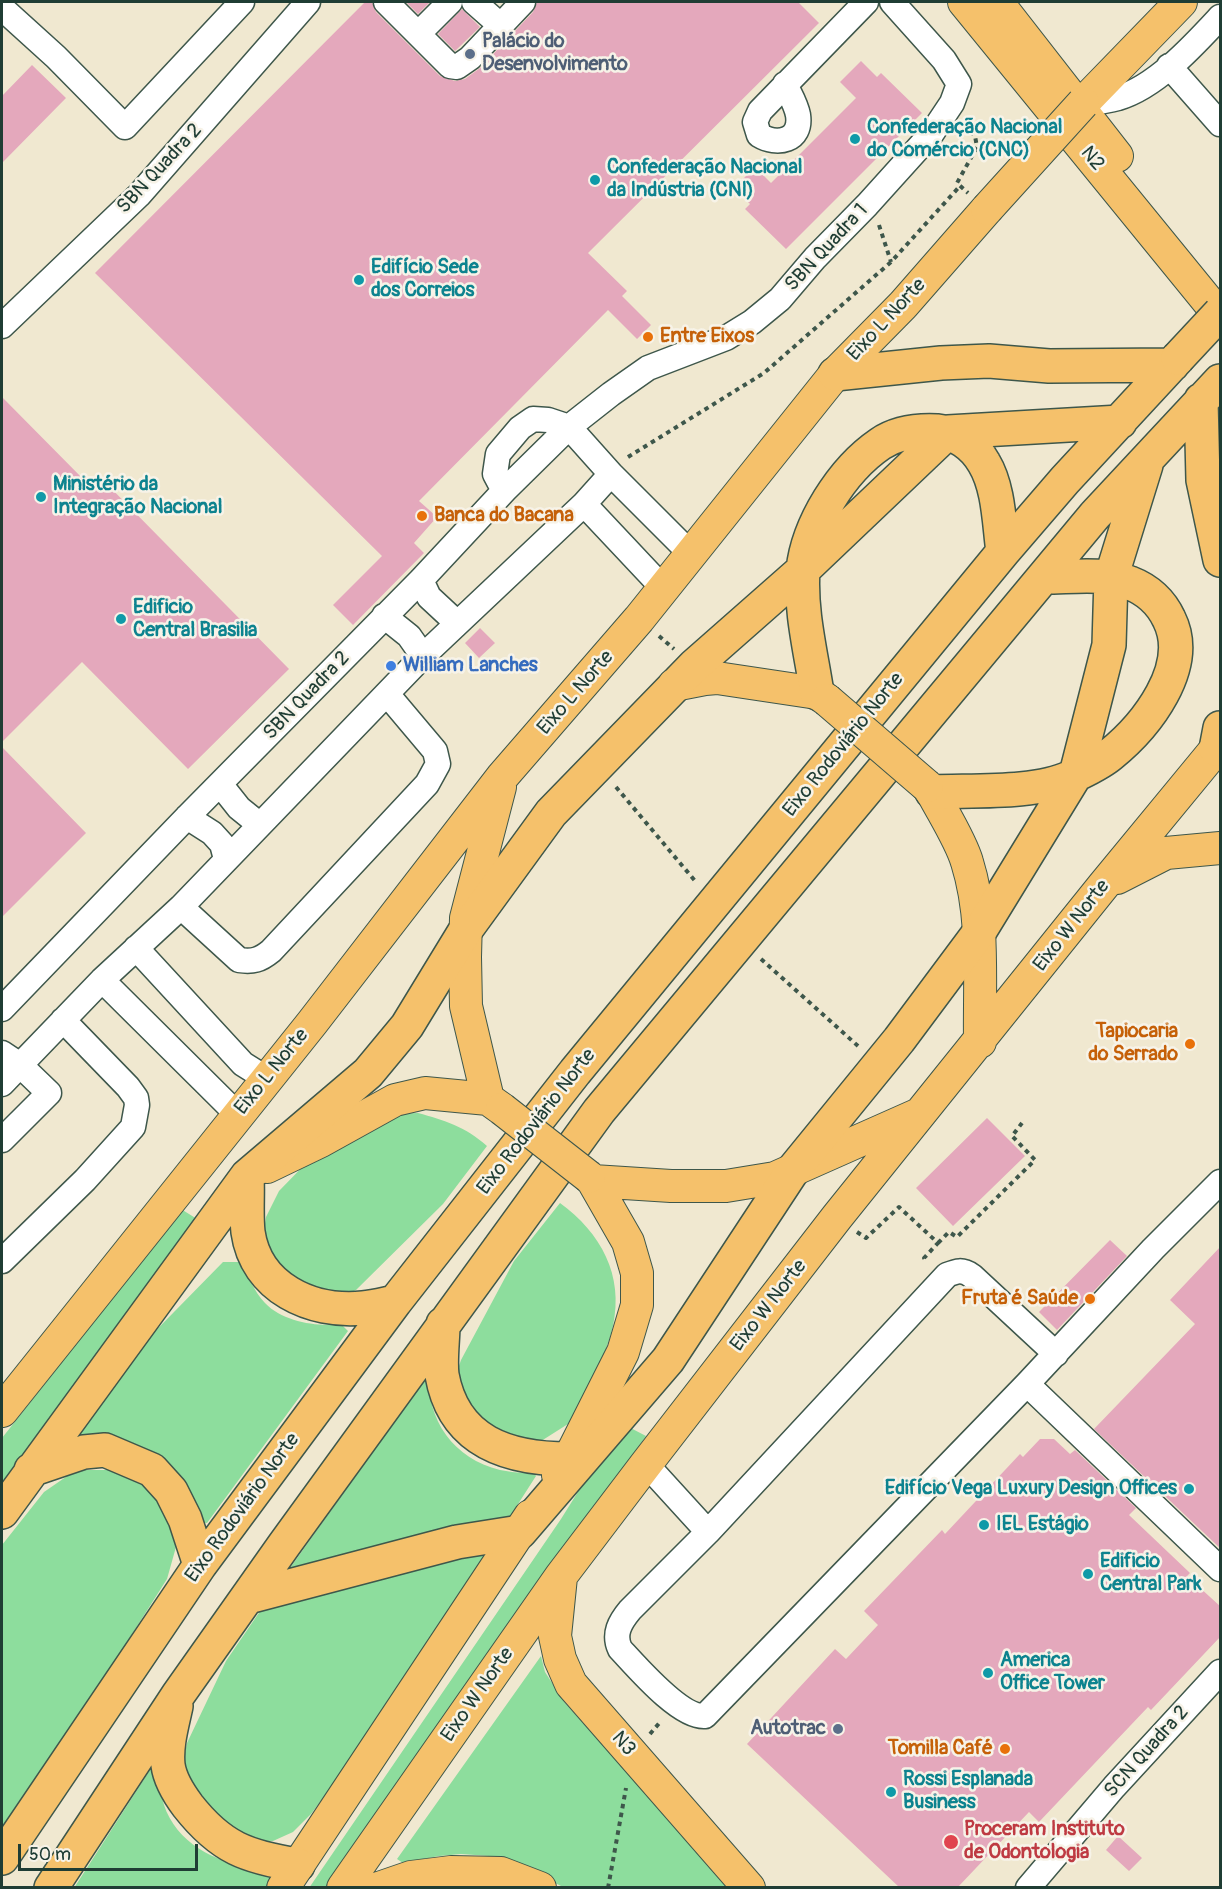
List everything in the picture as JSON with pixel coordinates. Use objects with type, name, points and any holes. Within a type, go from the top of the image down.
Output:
[{"type":"highway","name":"Eixo Rodoviário Norte","points":[[2,1858],[200,1565],[395,1302],[576,1072],[1003,552],[1065,480],[1221,314]]},
{"type":"highway","points":[[835,374],[941,363],[989,361],[1049,366],[1175,361]]},
{"type":"highway","points":[[51,1887],[178,1695],[443,1324],[599,1111],[1095,515],[1210,391]]},
{"type":"highway","points":[[1210,391],[1203,480],[1221,560]]},
{"type":"highway","points":[[822,697],[804,604],[803,570],[818,520],[835,490],[857,463],[881,443],[902,434],[922,430],[948,432],[1120,422]]},
{"type":"highway","points":[[948,432],[959,437],[984,462],[992,480],[1003,552]]},
{"type":"highway","points":[[248,1597],[457,1542],[520,1532],[668,1360],[793,1170],[899,1040],[978,934],[1076,774],[1109,645],[1112,578],[1148,458]]},
{"type":"highway","points":[[2,1512],[247,1176],[368,1073],[407,1026],[465,931],[551,813],[674,685],[803,570]]},
{"type":"highway","points":[[929,789],[1043,787],[1076,774],[1109,756],[1135,732],[1159,702],[1171,673],[1176,652],[1174,628],[1163,606],[1149,593],[1131,583],[1112,578],[1045,577]]},
{"type":"highway","points":[[247,1176],[248,1233],[259,1263],[277,1287],[302,1301],[337,1308],[363,1308],[395,1302]]},
{"type":"highway","points":[[443,1324],[442,1373],[449,1400],[465,1426],[485,1442],[510,1452],[539,1459],[568,1459]]},
{"type":"highway","points":[[31,1470],[84,1452],[105,1450],[152,1470],[171,1491],[185,1519],[200,1565]]},
{"type":"highway","points":[[178,1695],[168,1745],[168,1766],[177,1791],[203,1825],[235,1848],[291,1876]]},
{"type":"main road","name":"N2","points":[[964,2],[1221,314]]},
{"type":"main road","name":"N2","points":[[997,2],[1221,285]]},
{"type":"main road","name":"Eixo L Norte","points":[[7,1395],[267,1079],[502,777],[663,588],[835,374],[903,305],[1082,104],[1181,2]]},
{"type":"main road","points":[[674,685],[717,678],[822,697],[929,789],[967,861],[975,898],[980,1042]]},
{"type":"main road","name":"Eixo W Norte","points":[[343,1887],[561,1576],[646,1464],[837,1217],[980,1042],[1219,740]]},
{"type":"main road","points":[[495,1104],[466,1006],[465,931],[466,918],[502,777]]},
{"type":"main road","points":[[1103,886],[1166,853],[1221,848]]},
{"type":"main road","points":[[247,1176],[321,1141],[395,1101],[425,1093],[495,1104],[591,1179],[628,1242],[637,1273],[637,1305],[623,1352],[568,1459],[291,1876]]},
{"type":"main road","points":[[591,1179],[671,1186],[726,1186],[775,1178],[923,1112]]},
{"type":"main road","name":"N3","points":[[561,1576],[555,1636],[560,1659],[571,1684],[749,1887]]},
{"type":"main road","points":[[379,1887],[411,1877],[451,1872],[501,1873],[540,1887]]},
{"type":"street","points":[[2,8],[56,57],[125,127],[242,2]]},
{"type":"street","name":"SBN Quadra 2","points":[[2,326],[139,195],[309,2]]},
{"type":"street","points":[[386,2],[450,66],[457,67],[470,58],[523,2]]},
{"type":"street","points":[[418,34],[450,2]]},
{"type":"street","points":[[474,2],[500,25]]},
{"type":"street","points":[[785,84],[866,2]]},
{"type":"street","name":"SBN Quadra 1","points":[[569,428],[610,394],[648,368],[726,338],[752,322],[780,299],[815,258],[932,133],[952,103],[959,84],[944,60],[892,2]]},
{"type":"street","points":[[1082,104],[1120,97],[1148,83],[1221,17]]},
{"type":"street","points":[[1169,66],[1221,124]]},
{"type":"street","points":[[504,491],[495,474],[498,454],[520,428],[533,419],[548,420],[569,428],[691,554]]},
{"type":"street","name":"SBN Quadra 2","points":[[2,1009],[187,816],[421,580],[504,491],[569,428]]},
{"type":"street","points":[[2,1084],[11,1059],[63,1020],[102,980],[181,907],[423,656],[584,504],[609,471]]},
{"type":"street","points":[[584,504],[663,588]]},
{"type":"street","points":[[421,580],[429,597],[457,623]]},
{"type":"street","points":[[384,616],[409,636],[423,656]]},
{"type":"street","points":[[181,907],[239,960],[250,962],[261,959],[272,951],[427,784],[438,764],[435,751],[387,693]]},
{"type":"street","points":[[220,784],[239,808],[260,825]]},
{"type":"street","points":[[187,816],[200,824],[222,844],[226,859]]},
{"type":"street","points":[[136,948],[243,1064],[267,1079]]},
{"type":"street","points":[[102,980],[238,1115]]},
{"type":"street","points":[[2,1261],[111,1153],[133,1126],[136,1117],[136,1098],[128,1087],[63,1020]]},
{"type":"street","points":[[2,1140],[49,1093],[11,1059]]},
{"type":"street","points":[[1056,1354],[966,1272],[958,1270],[947,1275],[708,1532],[630,1610],[621,1622],[617,1642],[620,1649],[675,1705],[699,1717],[713,1711],[1056,1354],[1153,1249],[1221,1182]]},
{"type":"street","points":[[1027,1384],[1221,1569]]},
{"type":"street","points":[[646,1464],[708,1532]]},
{"type":"street","name":"SCN Quadra 2","points":[[1028,1887],[1114,1787],[1221,1672]]},
{"type":"path","points":[[609,471],[764,373],[891,262],[958,184],[977,147]]},
{"type":"path","points":[[879,223],[891,262]]},
{"type":"path","points":[[598,765],[714,904]]},
{"type":"path","points":[[741,940],[861,1049]]},
{"type":"path","points":[[939,1283],[924,1258],[949,1232],[957,1237],[1035,1160],[1012,1137],[1022,1123]]},
{"type":"path","points":[[837,1217],[866,1238],[898,1207],[938,1243]]},
{"type":"green space","points":[[418,1113],[454,1125],[487,1146],[443,1204],[356,1290],[345,1295],[332,1298],[280,1276],[263,1235],[266,1217],[279,1191],[315,1154],[386,1114]]},
{"type":"green space","points":[[560,1203],[587,1228],[598,1242],[612,1273],[616,1307],[606,1349],[574,1415],[568,1424],[538,1443],[472,1425],[457,1372],[461,1360],[514,1261]]},
{"type":"green space","points":[[181,1209],[197,1219],[2,1488],[2,1438]]},
{"type":"green space","points":[[223,1262],[241,1262],[261,1299],[281,1315],[311,1324],[341,1324],[348,1331],[207,1523],[197,1522],[192,1507],[79,1445],[71,1435],[125,1362]]},
{"type":"green space","points":[[429,1373],[432,1406],[446,1435],[457,1447],[484,1465],[520,1473],[533,1472],[536,1476],[370,1735],[311,1814],[293,1832],[273,1841],[254,1841],[197,1810],[183,1763],[187,1743],[226,1661]]},
{"type":"green space","points":[[621,1423],[646,1436],[333,1887],[309,1888],[561,1519]]},
{"type":"green space","points":[[76,1470],[116,1470],[140,1478],[162,1506],[173,1527],[176,1547],[167,1579],[2,1839],[2,1545],[44,1492]]},
{"type":"green space","points":[[541,1656],[545,1672],[565,1703],[731,1887],[563,1887],[514,1862],[489,1856],[461,1854],[403,1863],[397,1859]]},
{"type":"green space","points":[[157,1759],[164,1805],[170,1818],[187,1840],[211,1855],[237,1864],[288,1865],[274,1887],[74,1888]]},
{"type":"building","name":"Edifício Sede dos Correios","points":[[365,2],[372,2],[376,12],[440,76],[455,81],[465,79],[480,68],[533,12],[537,2],[798,2],[819,23],[588,253],[627,291],[622,296],[651,325],[637,339],[608,310],[419,501],[437,517],[414,543],[424,553],[353,625],[333,605],[382,556],[95,273]]},
{"type":"building","points":[[406,2],[430,2],[418,14]]},
{"type":"building","points":[[462,9],[480,27],[455,51],[438,34]]},
{"type":"building","name":"Confederação Nacional do Comércio (CNC)","points":[[861,61],[877,77],[881,73],[922,113],[786,249],[745,209],[750,204],[734,188],[755,167],[771,183],[856,98],[840,82]]},
{"type":"building","points":[[32,65],[66,98],[2,163],[2,96]]},
{"type":"building","name":"Edificio Central Brasilia","points":[[2,397],[91,487],[100,477],[289,669],[188,769],[82,662],[2,742]]},
{"type":"building","points":[[480,628],[495,643],[479,658],[465,643]]},
{"type":"building","points":[[2,747],[86,833],[2,917]]},
{"type":"building","points":[[987,1118],[1025,1156],[953,1226],[916,1188]]},
{"type":"building","points":[[1110,1240],[1127,1256],[1057,1330],[1039,1312]]},
{"type":"building","name":"Edifício Vega Luxury Design Offices","points":[[1221,1246],[1221,1549],[1094,1429],[1195,1324],[1170,1300]]},
{"type":"building","points":[[1040,1439],[1054,1439],[1070,1454],[1075,1450],[1136,1508],[1129,1515],[1190,1573],[1187,1576],[1221,1607],[1221,1636],[1151,1710],[1148,1707],[1039,1822],[1029,1812],[958,1887],[899,1887],[747,1744],[835,1649],[846,1659],[878,1625],[864,1611],[942,1530],[945,1534],[1020,1454],[1023,1457]]},
{"type":"building","points":[[1118,1836],[1142,1858],[1129,1871],[1106,1850]]},
{"type":"place","name":"Palácio do Desenvolvimento","points":[[470,54]]},
{"type":"place","name":"Confederação Nacional do Comércio (CNC)","points":[[855,139]]},
{"type":"place","name":"Confederação Nacional da Indústria (CNI)","points":[[595,180]]},
{"type":"place","name":"Edifício Sede dos Correios","points":[[359,280]]},
{"type":"place","name":"Entre Eixos","points":[[648,337]]},
{"type":"place","name":"Ministério da Integração Nacional","points":[[41,497]]},
{"type":"place","name":"Banca do Bacana","points":[[422,516]]},
{"type":"place","name":"Edificio Central Brasilia","points":[[121,619]]},
{"type":"place","name":"William Lanches","points":[[391,666]]},
{"type":"place","name":"Tapiocaria do Serrado","points":[[1190,1044]]},
{"type":"place","name":"Fruta é Saúde","points":[[1090,1299]]},
{"type":"place","name":"Edifício Vega Luxury Design Offices","points":[[1189,1489]]},
{"type":"place","name":"IEL Estágio","points":[[984,1525]]},
{"type":"place","name":"Edificio Central Park","points":[[1088,1574]]},
{"type":"place","name":"America Office Tower","points":[[988,1673]]},
{"type":"place","name":"Autotrac","points":[[838,1729]]},
{"type":"place","name":"Tomilla Café","points":[[1005,1749]]},
{"type":"place","name":"Rossi Esplanada Business","points":[[891,1792]]},
{"type":"place","name":"Proceram Instituto de Odontologia","points":[[951,1842]]}]
